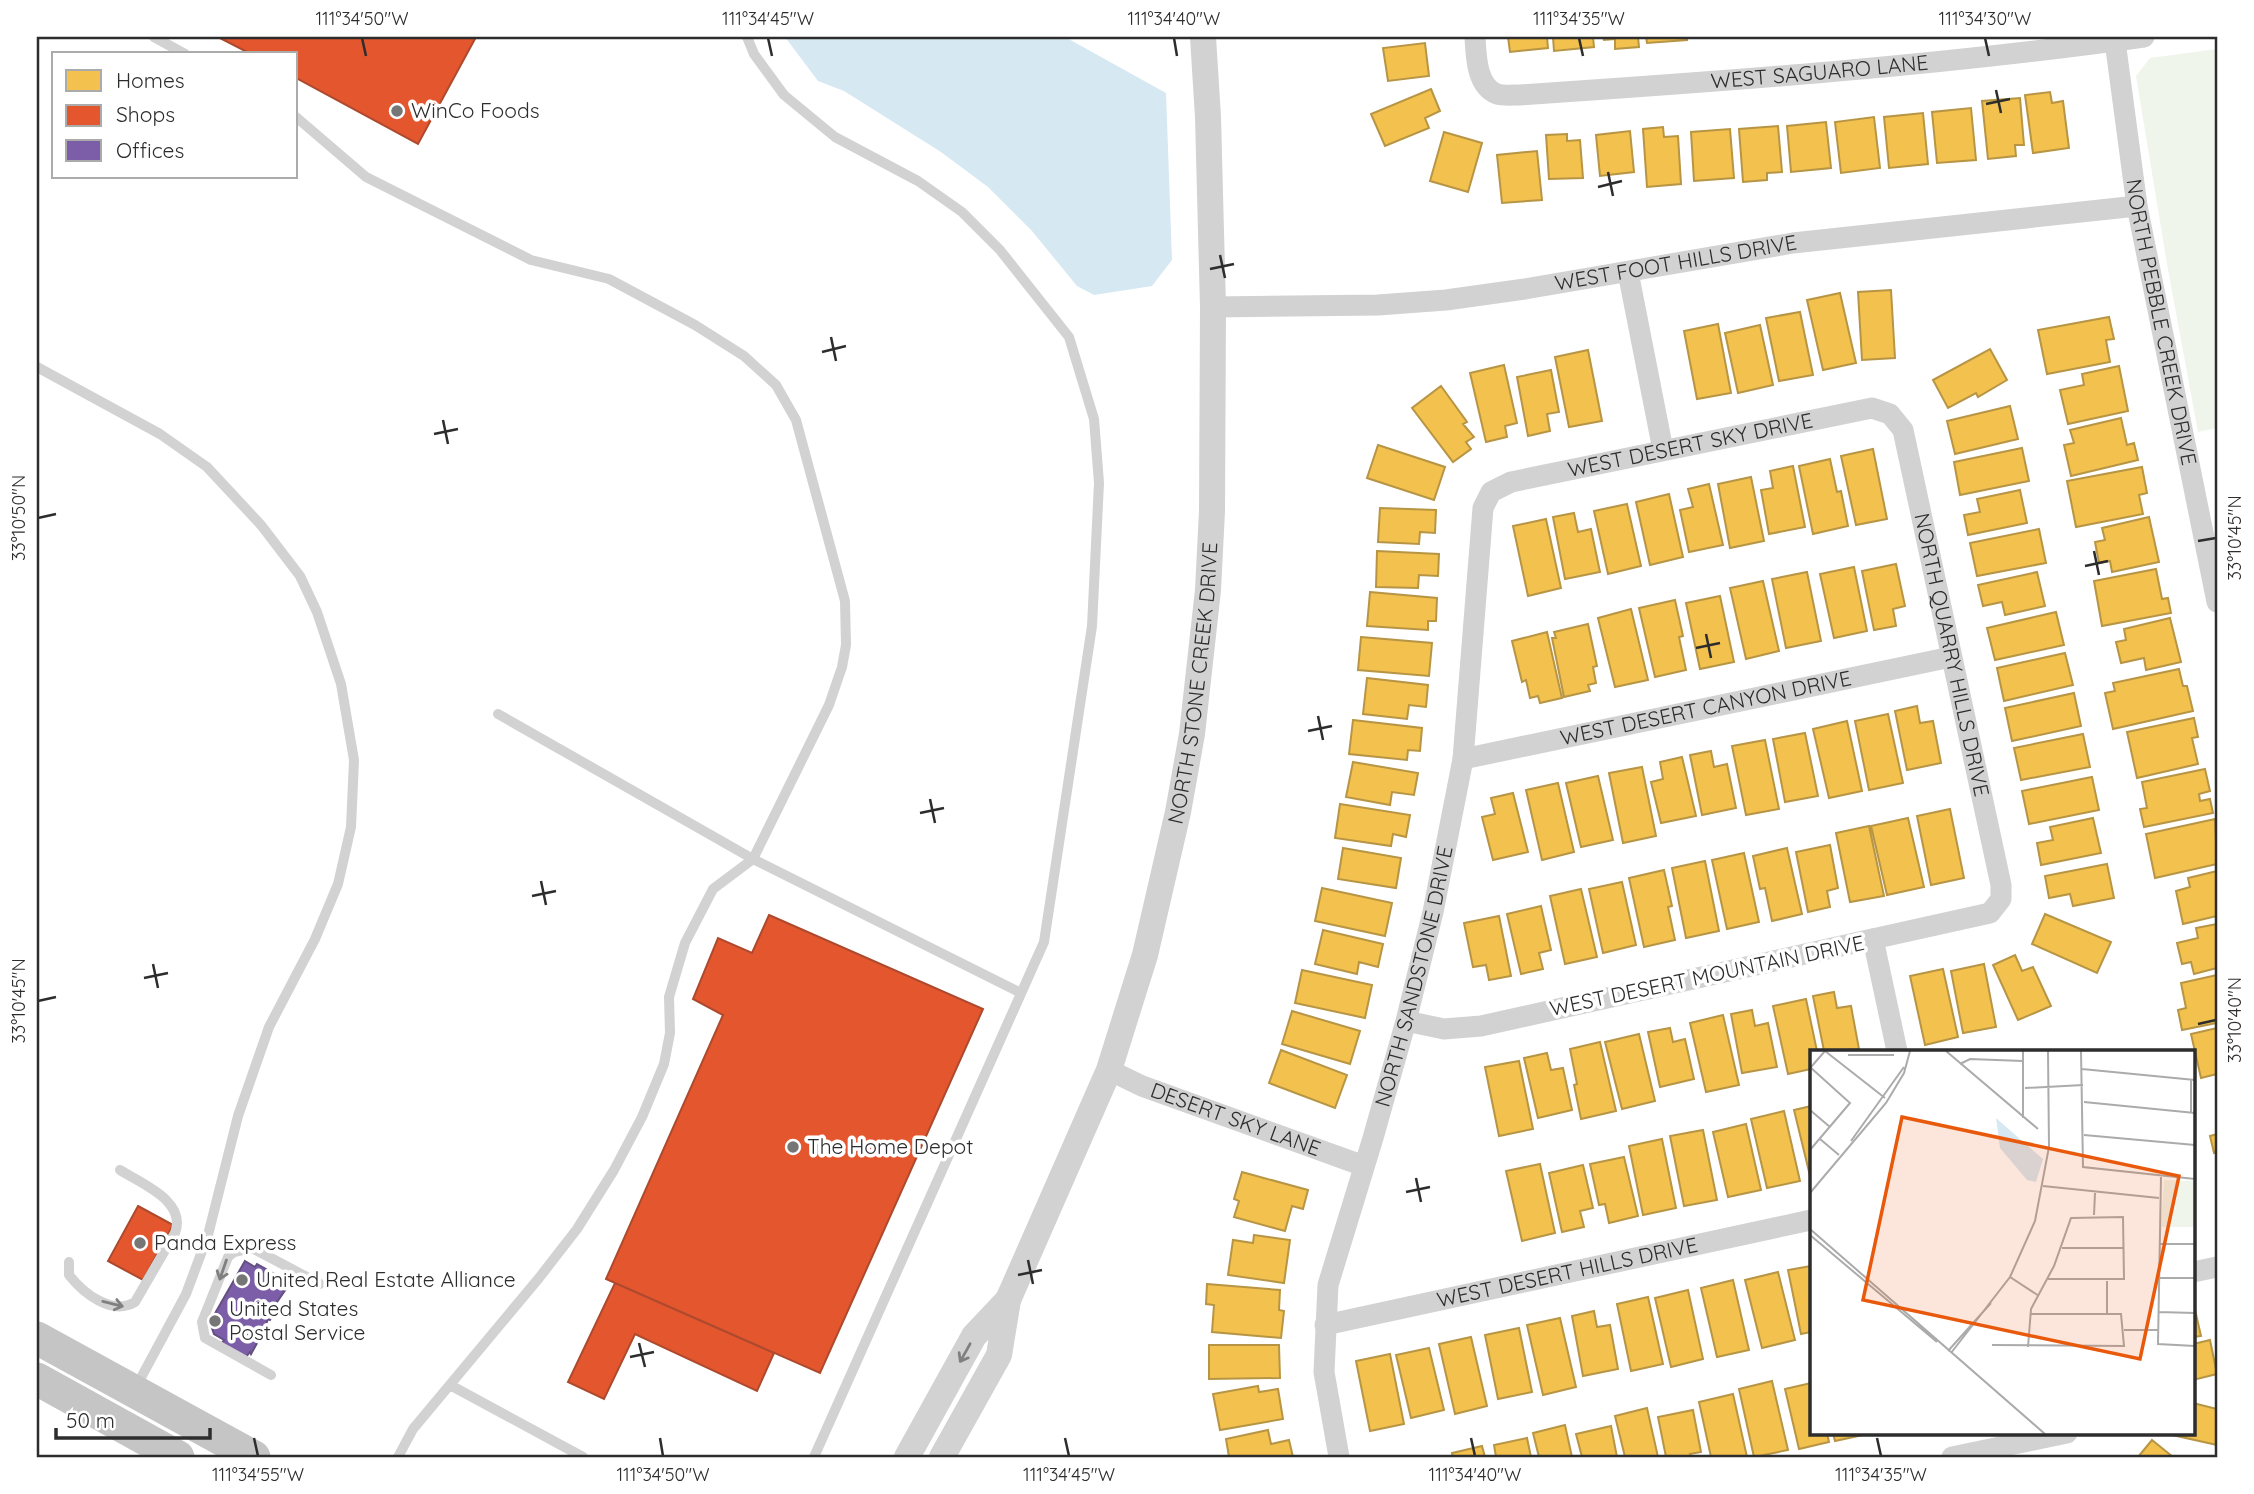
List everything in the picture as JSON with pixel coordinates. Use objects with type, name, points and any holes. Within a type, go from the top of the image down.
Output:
[{"type":"main road","points":[[37,1338],[254,1457]]},
{"type":"main road","points":[[37,1380],[178,1457]]},
{"type":"street","name":"NORTH STONE CREEK DRIVE","points":[[942,1457],[999,1354],[1008,1300],[1110,1070],[1145,955],[1178,812],[1192,734],[1209,577],[1212,511],[1213,307],[1203,37]]},
{"type":"street","name":"WEST SAGUARO LANE","points":[[1475,37],[1478,67],[1486,85],[1496,94],[1520,95],[1711,83],[1903,65],[2144,37]]},
{"type":"street","name":"NORTH PEBBLE CREEK DRIVE","points":[[2115,41],[2137,206],[2214,567],[2217,602]]},
{"type":"street","name":"WEST FOOT HILLS DRIVE","points":[[1213,307],[1378,305],[1446,300],[1793,243],[2137,206]]},
{"type":"street","points":[[1628,272],[1663,450]]},
{"type":"street","name":"WEST DESERT SKY DRIVE","points":[[1491,492],[1511,482],[1872,408],[1890,414]]},
{"type":"street","name":"NORTH QUARRY HILLS DRIVE","points":[[1890,414],[1903,430],[2001,885],[2001,899]]},
{"type":"street","name":"NORTH SANDSTONE DRIVE","points":[[1339,1457],[1324,1372],[1328,1285],[1406,1021],[1433,912],[1464,759],[1483,509],[1491,492]]},
{"type":"street","name":"WEST DESERT CANYON DRIVE","points":[[1464,759],[1951,657]]},
{"type":"street","name":"WEST DESERT MOUNTAIN DRIVE","points":[[1406,1021],[1444,1028],[1481,1026],[1990,913],[2001,899]]},
{"type":"street","points":[[1873,939],[1897,1050]]},
{"type":"street","name":"DESERT SKY LANE","points":[[1110,1070],[1142,1086],[1364,1166]]},
{"type":"street","name":"WEST DESERT HILLS DRIVE","points":[[1325,1325],[1810,1220]]},
{"type":"street","points":[[2194,1272],[2217,1267]]},
{"type":"street","name":"NORTH STONE CREEK DRIVE","points":[[906,1457],[974,1336],[1008,1300]]},
{"type":"street","points":[[1952,1457],[2062,1434]]},
{"type":"lane","points":[[153,37],[181,52]]},
{"type":"lane","points":[[747,37],[754,54],[784,95],[835,137],[918,181],[962,212],[1000,250],[1069,337],[1094,419],[1098,483],[1092,626],[1044,942],[814,1457]]},
{"type":"lane","points":[[298,119],[366,177],[531,260],[609,279],[643,296],[744,356],[776,384],[796,420],[845,601],[846,645],[842,667],[829,705],[753,859],[713,889],[685,943],[669,997],[670,1033],[664,1064],[642,1117],[614,1170],[577,1230],[413,1429],[398,1457]]},
{"type":"lane","points":[[37,367],[160,434],[207,467],[269,534],[300,576],[317,612],[341,684],[354,760],[351,827],[338,884],[316,939],[269,1027],[238,1116],[208,1235],[186,1294],[134,1391]]},
{"type":"lane","points":[[498,713],[753,859],[1021,993]]},
{"type":"lane","points":[[69,1262],[69,1275],[79,1288],[113,1307],[127,1307],[135,1302],[175,1233],[177,1214],[170,1203],[120,1170]]},
{"type":"lane","points":[[271,1375],[205,1338],[202,1322],[228,1257],[234,1252],[252,1248],[320,1284]]},
{"type":"lane","points":[[450,1385],[583,1457]]},
{"type":"shaded area","points":[[785,37],[1065,37],[1166,93],[1172,260],[1152,286],[1094,295],[1077,286],[1032,231],[988,187],[941,152],[844,91],[818,81]]},
{"type":"shaded area","points":[[2217,49],[2217,428],[2198,432],[2136,76],[2150,58]]},
{"type":"building: Homes","points":[[1508,37],[1547,37],[1548,48],[1510,52]]},
{"type":"building: Homes","points":[[1553,37],[1593,37],[1594,47],[1554,51]]},
{"type":"building: Homes","points":[[1603,37],[1638,37],[1639,47],[1615,49],[1615,39],[1604,40]]},
{"type":"building: Homes","points":[[1646,37],[1687,37],[1687,40],[1647,43]]},
{"type":"building: Homes","points":[[1425,43],[1429,76],[1388,81],[1383,48]]},
{"type":"building: Homes","points":[[1431,89],[1440,111],[1425,118],[1429,128],[1385,146],[1371,114]]},
{"type":"building: Homes","points":[[2050,92],[2052,103],[2063,101],[2069,148],[2033,153],[2025,95]]},
{"type":"building: Homes","points":[[2020,98],[2024,145],[2015,145],[2016,156],[1988,159],[1982,101]]},
{"type":"building: Homes","points":[[1971,108],[1976,160],[1937,163],[1932,112]]},
{"type":"building: Homes","points":[[1923,113],[1928,164],[1889,168],[1884,117]]},
{"type":"building: Homes","points":[[1874,117],[1880,168],[1841,173],[1835,122]]},
{"type":"building: Homes","points":[[1826,122],[1831,168],[1791,172],[1787,126]]},
{"type":"building: Homes","points":[[1778,126],[1782,172],[1767,173],[1767,180],[1743,182],[1739,129]]},
{"type":"building: Homes","points":[[1663,127],[1664,137],[1678,136],[1681,184],[1647,187],[1643,129]]},
{"type":"building: Homes","points":[[1730,129],[1734,178],[1694,181],[1691,132]]},
{"type":"building: Homes","points":[[1630,131],[1634,172],[1600,176],[1596,135]]},
{"type":"building: Homes","points":[[1444,132],[1482,143],[1468,192],[1430,181]]},
{"type":"building: Homes","points":[[1567,134],[1567,141],[1580,140],[1583,178],[1549,179],[1546,135]]},
{"type":"building: Homes","points":[[1537,151],[1542,200],[1502,203],[1497,155]]},
{"type":"building: Homes","points":[[1891,290],[1895,358],[1862,360],[1858,292]]},
{"type":"building: Homes","points":[[1840,293],[1856,363],[1823,370],[1807,300]]},
{"type":"building: Homes","points":[[1800,312],[1813,375],[1779,381],[1766,318]]},
{"type":"building: Homes","points":[[2109,317],[2114,339],[2106,340],[2110,362],[2047,374],[2038,330]]},
{"type":"building: Homes","points":[[1718,324],[1731,393],[1697,399],[1684,331]]},
{"type":"building: Homes","points":[[1760,325],[1773,385],[1738,393],[1725,333]]},
{"type":"building: Homes","points":[[1990,349],[2007,380],[1978,397],[1976,393],[1948,408],[1933,380]]},
{"type":"building: Homes","points":[[1588,350],[1602,421],[1569,427],[1555,357]]},
{"type":"building: Homes","points":[[1504,365],[1517,423],[1505,426],[1507,437],[1486,442],[1470,373]]},
{"type":"building: Homes","points":[[2119,366],[2128,411],[2068,424],[2060,390],[2084,385],[2082,374]]},
{"type":"building: Homes","points":[[1551,370],[1559,412],[1547,414],[1550,431],[1528,436],[1517,377]]},
{"type":"building: Homes","points":[[1441,386],[1467,422],[1463,424],[1474,437],[1466,442],[1471,449],[1453,462],[1412,408]]},
{"type":"building: Homes","points":[[2010,406],[2018,439],[1955,454],[1947,421]]},
{"type":"building: Homes","points":[[2121,418],[2127,445],[2134,443],[2138,460],[2071,476],[2064,445],[2074,443],[2070,430]]},
{"type":"building: Homes","points":[[1378,445],[1445,467],[1434,500],[1367,478]]},
{"type":"building: Homes","points":[[2022,448],[2029,481],[1960,495],[1954,462]]},
{"type":"building: Homes","points":[[1873,449],[1887,519],[1856,525],[1841,456]]},
{"type":"building: Homes","points":[[1830,459],[1837,492],[1841,491],[1848,526],[1813,534],[1799,466]]},
{"type":"building: Homes","points":[[1793,466],[1805,527],[1769,534],[1761,490],[1773,488],[1770,471]]},
{"type":"building: Homes","points":[[2142,467],[2147,493],[2139,495],[2143,514],[2076,527],[2067,481]]},
{"type":"building: Homes","points":[[1751,477],[1764,541],[1730,548],[1718,484]]},
{"type":"building: Homes","points":[[1709,484],[1723,545],[1689,552],[1680,510],[1693,507],[1688,489]]},
{"type":"building: Homes","points":[[2020,490],[2027,523],[1968,535],[1964,515],[1980,512],[1977,499]]},
{"type":"building: Homes","points":[[1669,494],[1683,557],[1650,565],[1636,502]]},
{"type":"building: Homes","points":[[1627,504],[1641,566],[1608,574],[1594,511]]},
{"type":"building: Homes","points":[[1380,508],[1436,510],[1435,533],[1420,532],[1419,544],[1378,542]]},
{"type":"building: Homes","points":[[1574,513],[1578,532],[1591,529],[1600,572],[1565,579],[1553,517]]},
{"type":"building: Homes","points":[[2149,517],[2159,562],[2112,572],[2110,561],[2099,563],[2095,542],[2105,540],[2102,528]]},
{"type":"building: Homes","points":[[1546,519],[1561,588],[1528,596],[1513,526]]},
{"type":"building: Homes","points":[[2039,529],[2046,563],[1977,576],[1970,543]]},
{"type":"building: Homes","points":[[1377,551],[1439,554],[1438,576],[1419,575],[1418,588],[1376,587]]},
{"type":"building: Homes","points":[[1896,564],[1905,606],[1893,609],[1896,626],[1874,630],[1862,571]]},
{"type":"building: Homes","points":[[1854,567],[1867,631],[1834,638],[1820,574]]},
{"type":"building: Homes","points":[[2156,569],[2162,599],[2168,598],[2171,613],[2102,626],[2094,581]]},
{"type":"building: Homes","points":[[1807,572],[1821,641],[1786,648],[1772,579]]},
{"type":"building: Homes","points":[[2037,572],[2045,606],[2005,615],[2002,602],[1983,606],[1978,585]]},
{"type":"building: Homes","points":[[1763,581],[1779,651],[1746,659],[1730,588]]},
{"type":"building: Homes","points":[[1370,592],[1437,598],[1436,621],[1428,621],[1428,630],[1367,626]]},
{"type":"building: Homes","points":[[1720,596],[1734,662],[1700,669],[1686,603]]},
{"type":"building: Homes","points":[[1675,600],[1683,636],[1679,637],[1686,670],[1655,677],[1639,608]]},
{"type":"building: Homes","points":[[1631,609],[1648,680],[1615,687],[1598,618]]},
{"type":"building: Homes","points":[[2056,612],[2064,645],[1995,660],[1987,628]]},
{"type":"building: Homes","points":[[2170,618],[2181,662],[2146,670],[2144,658],[2121,663],[2116,642],[2126,640],[2124,629]]},
{"type":"building: Homes","points":[[1588,624],[1597,666],[1593,667],[1596,683],[1588,685],[1590,691],[1564,697],[1552,638],[1556,638],[1554,632]]},
{"type":"building: Homes","points":[[1547,632],[1562,698],[1540,703],[1538,696],[1530,698],[1526,680],[1522,682],[1512,641]]},
{"type":"building: Homes","points":[[1361,637],[1432,643],[1429,676],[1358,670]]},
{"type":"building: Homes","points":[[2065,653],[2073,685],[2004,701],[1997,668]]},
{"type":"building: Homes","points":[[2179,669],[2183,686],[2187,686],[2193,711],[2113,729],[2105,693],[2115,691],[2113,683]]},
{"type":"building: Homes","points":[[1367,678],[1428,685],[1426,707],[1409,705],[1407,719],[1363,714]]},
{"type":"building: Homes","points":[[2074,693],[2081,726],[2012,741],[2005,708]]},
{"type":"building: Homes","points":[[1917,706],[1920,723],[1933,721],[1941,763],[1907,770],[1895,711]]},
{"type":"building: Homes","points":[[1888,714],[1903,783],[1869,790],[1855,721]]},
{"type":"building: Homes","points":[[2194,718],[2198,737],[2192,738],[2198,764],[2137,778],[2127,732]]},
{"type":"building: Homes","points":[[1353,720],[1422,728],[1420,751],[1408,750],[1407,760],[1349,754]]},
{"type":"building: Homes","points":[[1847,721],[1862,791],[1829,798],[1813,729]]},
{"type":"building: Homes","points":[[1805,733],[1818,796],[1785,802],[1773,739]]},
{"type":"building: Homes","points":[[2083,734],[2090,767],[2021,780],[2014,748]]},
{"type":"building: Homes","points":[[1765,740],[1779,809],[1746,815],[1732,746]]},
{"type":"building: Homes","points":[[1711,751],[1714,767],[1727,764],[1736,808],[1702,815],[1690,755]]},
{"type":"building: Homes","points":[[1682,757],[1696,816],[1661,823],[1651,782],[1663,779],[1660,762]]},
{"type":"building: Homes","points":[[1353,762],[1418,773],[1414,795],[1392,792],[1390,805],[1346,797]]},
{"type":"building: Homes","points":[[1642,767],[1656,836],[1623,843],[1609,773]]},
{"type":"building: Homes","points":[[2205,769],[2210,791],[2199,794],[2200,801],[2210,799],[2213,813],[2144,827],[2140,809],[2147,808],[2142,782]]},
{"type":"building: Homes","points":[[1598,776],[1613,840],[1581,847],[1566,783]]},
{"type":"building: Homes","points":[[2092,777],[2099,810],[2029,824],[2022,791]]},
{"type":"building: Homes","points":[[1558,783],[1574,852],[1542,860],[1526,790]]},
{"type":"building: Homes","points":[[1513,793],[1528,852],[1493,860],[1482,817],[1495,814],[1491,798]]},
{"type":"building: Homes","points":[[1340,804],[1410,815],[1406,837],[1393,834],[1391,846],[1335,838]]},
{"type":"building: Homes","points":[[1950,809],[1964,878],[1931,885],[1917,816]]},
{"type":"building: Homes","points":[[1908,818],[1924,887],[1887,895],[1871,826]]},
{"type":"building: Homes","points":[[2093,818],[2101,853],[2041,865],[2037,843],[2053,840],[2050,827]]},
{"type":"building: Homes","points":[[2215,819],[2217,864],[2155,878],[2146,834]]},
{"type":"building: Homes","points":[[1869,826],[1884,896],[1850,902],[1836,833]]},
{"type":"building: Homes","points":[[1830,845],[1838,888],[1827,891],[1830,907],[1808,912],[1796,852]]},
{"type":"building: Homes","points":[[1343,848],[1401,858],[1396,888],[1338,879]]},
{"type":"building: Homes","points":[[1787,848],[1802,914],[1772,921],[1765,888],[1760,889],[1753,856]]},
{"type":"building: Homes","points":[[1744,853],[1759,922],[1727,929],[1712,860]]},
{"type":"building: Homes","points":[[1705,861],[1719,931],[1686,938],[1672,868]]},
{"type":"building: Homes","points":[[2107,864],[2114,898],[2073,906],[2070,894],[2049,898],[2045,876]]},
{"type":"building: Homes","points":[[1664,870],[1672,906],[1668,907],[1675,940],[1644,947],[1629,878]]},
{"type":"building: Homes","points":[[2217,871],[2217,916],[2183,924],[2176,891],[2190,887],[2188,878]]},
{"type":"building: Homes","points":[[1622,882],[1636,945],[1603,953],[1589,889]]},
{"type":"building: Homes","points":[[1322,888],[1392,903],[1385,936],[1315,921]]},
{"type":"building: Homes","points":[[1581,889],[1597,957],[1565,964],[1550,896]]},
{"type":"building: Homes","points":[[1541,906],[1551,950],[1539,953],[1543,969],[1521,974],[1507,914]]},
{"type":"building: Homes","points":[[2045,914],[2111,942],[2097,973],[2032,944]]},
{"type":"building: Homes","points":[[1499,916],[1511,976],[1489,980],[1486,965],[1473,967],[1464,923]]},
{"type":"building: Homes","points":[[2217,924],[2217,968],[2194,974],[2191,962],[2182,964],[2177,943],[2198,938],[2196,928]]},
{"type":"building: Homes","points":[[1323,930],[1383,944],[1378,967],[1359,962],[1357,974],[1315,964]]},
{"type":"building: Homes","points":[[2015,955],[2022,971],[2033,967],[2051,1006],[2018,1020],[1993,965]]},
{"type":"building: Homes","points":[[1984,964],[1996,1027],[1963,1033],[1951,971]]},
{"type":"building: Homes","points":[[1943,969],[1958,1037],[1925,1045],[1910,976]]},
{"type":"building: Homes","points":[[1302,970],[1372,985],[1365,1018],[1295,1003]]},
{"type":"building: Homes","points":[[2217,975],[2217,1023],[2182,1030],[2178,1010],[2186,1008],[2181,983]]},
{"type":"building: Homes","points":[[1834,992],[1837,1008],[1851,1006],[1859,1049],[1824,1050],[1813,996]]},
{"type":"building: Homes","points":[[1806,999],[1817,1050],[1810,1050],[1810,1069],[1788,1074],[1773,1006]]},
{"type":"building: Homes","points":[[1752,1010],[1755,1026],[1768,1023],[1777,1067],[1742,1073],[1731,1014]]},
{"type":"building: Homes","points":[[1292,1011],[1360,1031],[1350,1064],[1282,1044]]},
{"type":"building: Homes","points":[[1723,1015],[1739,1085],[1706,1092],[1690,1023]]},
{"type":"building: Homes","points":[[1670,1028],[1673,1042],[1685,1039],[1694,1079],[1660,1087],[1648,1032]]},
{"type":"building: Homes","points":[[2217,1028],[2217,1074],[2201,1078],[2191,1034]]},
{"type":"building: Homes","points":[[1639,1034],[1655,1101],[1622,1109],[1605,1042]]},
{"type":"building: Homes","points":[[1600,1042],[1616,1111],[1581,1119],[1570,1049]]},
{"type":"building: Homes","points":[[1281,1050],[1347,1075],[1335,1108],[1269,1083]]},
{"type":"building: Homes","points":[[1547,1053],[1551,1070],[1563,1068],[1572,1110],[1538,1118],[1524,1058]]},
{"type":"building: Homes","points":[[1519,1061],[1533,1129],[1499,1136],[1485,1067]]},
{"type":"building: Homes","points":[[1810,1106],[1810,1176],[1794,1110]]},
{"type":"building: Homes","points":[[1784,1111],[1800,1181],[1767,1188],[1751,1119]]},
{"type":"building: Homes","points":[[1746,1124],[1761,1190],[1728,1197],[1713,1132]]},
{"type":"building: Homes","points":[[1703,1130],[1717,1200],[1684,1206],[1670,1136]]},
{"type":"building: Homes","points":[[2217,1134],[2217,1152],[2214,1153],[2210,1136]]},
{"type":"building: Homes","points":[[1662,1139],[1676,1208],[1643,1215],[1629,1146]]},
{"type":"building: Homes","points":[[1624,1157],[1638,1216],[1609,1223],[1605,1204],[1599,1205],[1590,1164]]},
{"type":"building: Homes","points":[[1540,1164],[1555,1233],[1522,1241],[1506,1171]]},
{"type":"building: Homes","points":[[1583,1165],[1593,1208],[1580,1211],[1584,1227],[1562,1232],[1549,1173]]},
{"type":"building: Homes","points":[[1242,1172],[1308,1190],[1303,1209],[1292,1206],[1285,1231],[1234,1217],[1239,1201],[1234,1199]]},
{"type":"building: Homes","points":[[1254,1235],[1290,1240],[1284,1283],[1228,1275],[1233,1240],[1253,1243]]},
{"type":"building: Homes","points":[[1810,1266],[1810,1332],[1801,1334],[1788,1270]]},
{"type":"building: Homes","points":[[1778,1272],[1795,1340],[1762,1348],[1745,1280]]},
{"type":"building: Homes","points":[[1733,1280],[1749,1350],[1717,1357],[1701,1288]]},
{"type":"building: Homes","points":[[1207,1284],[1280,1290],[1279,1310],[1284,1311],[1281,1338],[1212,1332],[1214,1305],[1206,1304]]},
{"type":"building: Homes","points":[[1688,1290],[1703,1359],[1671,1367],[1655,1298]]},
{"type":"building: Homes","points":[[1648,1297],[1663,1364],[1631,1371],[1617,1304]]},
{"type":"building: Homes","points":[[2194,1305],[2201,1336],[2194,1337]]},
{"type":"building: Homes","points":[[1594,1311],[1597,1327],[1610,1325],[1618,1369],[1583,1376],[1572,1316]]},
{"type":"building: Homes","points":[[1560,1318],[1576,1387],[1543,1395],[1527,1325]]},
{"type":"building: Homes","points":[[1519,1328],[1532,1392],[1498,1399],[1485,1335]]},
{"type":"building: Homes","points":[[1471,1337],[1487,1406],[1455,1414],[1439,1344]]},
{"type":"building: Homes","points":[[2210,1340],[2217,1374],[2194,1380],[2194,1344]]},
{"type":"building: Homes","points":[[1209,1345],[1279,1345],[1280,1378],[1209,1379]]},
{"type":"building: Homes","points":[[1429,1348],[1444,1410],[1411,1418],[1396,1355]]},
{"type":"building: Homes","points":[[1390,1354],[1404,1424],[1370,1431],[1356,1361]]},
{"type":"building: Homes","points":[[1772,1381],[1788,1450],[1754,1457],[1739,1389]]},
{"type":"building: Homes","points":[[1810,1383],[1810,1434],[1827,1434],[1829,1442],[1799,1449],[1785,1389]]},
{"type":"building: Homes","points":[[1258,1386],[1259,1392],[1278,1389],[1283,1419],[1220,1430],[1213,1394]]},
{"type":"building: Homes","points":[[1733,1394],[1747,1457],[1711,1457],[1699,1402]]},
{"type":"building: Homes","points":[[2194,1403],[2217,1409],[2217,1445],[2168,1434],[2194,1434]]},
{"type":"building: Homes","points":[[1647,1408],[1658,1457],[1625,1457],[1615,1416]]},
{"type":"building: Homes","points":[[1693,1410],[1701,1452],[1690,1454],[1691,1457],[1666,1457],[1658,1417]]},
{"type":"building: Homes","points":[[1565,1425],[1572,1457],[1539,1457],[1533,1433]]},
{"type":"building: Homes","points":[[1611,1426],[1617,1457],[1582,1457],[1576,1434]]},
{"type":"building: Homes","points":[[1268,1430],[1271,1444],[1289,1440],[1293,1457],[1229,1457],[1226,1439]]},
{"type":"building: Homes","points":[[1833,1434],[1868,1434],[1835,1441]]},
{"type":"building: Homes","points":[[1527,1438],[1531,1457],[1496,1457],[1494,1445]]},
{"type":"building: Homes","points":[[2152,1440],[2173,1457],[2138,1457]]},
{"type":"building: Homes","points":[[1482,1446],[1485,1457],[1453,1457],[1452,1453]]},
{"type":"building: Shops","name":"WinCo Foods","points":[[218,37],[476,37],[418,144],[298,79],[298,52],[247,52]]},
{"type":"building: Shops","name":"The Home Depot","points":[[769,915],[983,1009],[820,1373],[606,1279],[723,1015],[693,999],[718,938],[752,953]]},
{"type":"building: Shops","name":"Panda Express","points":[[138,1206],[173,1225],[143,1280],[108,1261]]},
{"type":"building: Shops","points":[[615,1283],[774,1353],[757,1391],[635,1334],[604,1399],[568,1382]]},
{"type":"building: Offices","points":[[245,1261],[266,1269],[264,1272],[269,1275],[271,1272],[286,1284],[283,1288],[286,1289],[275,1305],[278,1306],[270,1320],[268,1319],[263,1333],[259,1335],[261,1336],[251,1354],[250,1352],[246,1357],[222,1343],[224,1340],[214,1334],[210,1322]]},
{"type":"place","name":"WinCo Foods","points":[[397,111]]},
{"type":"place","name":"The Home Depot","points":[[793,1147]]},
{"type":"place","name":"Panda Express","points":[[140,1243]]},
{"type":"place","name":"United Real Estate Alliance","points":[[242,1280]]},
{"type":"place","name":"United States Postal Service","points":[[215,1321]]}]
